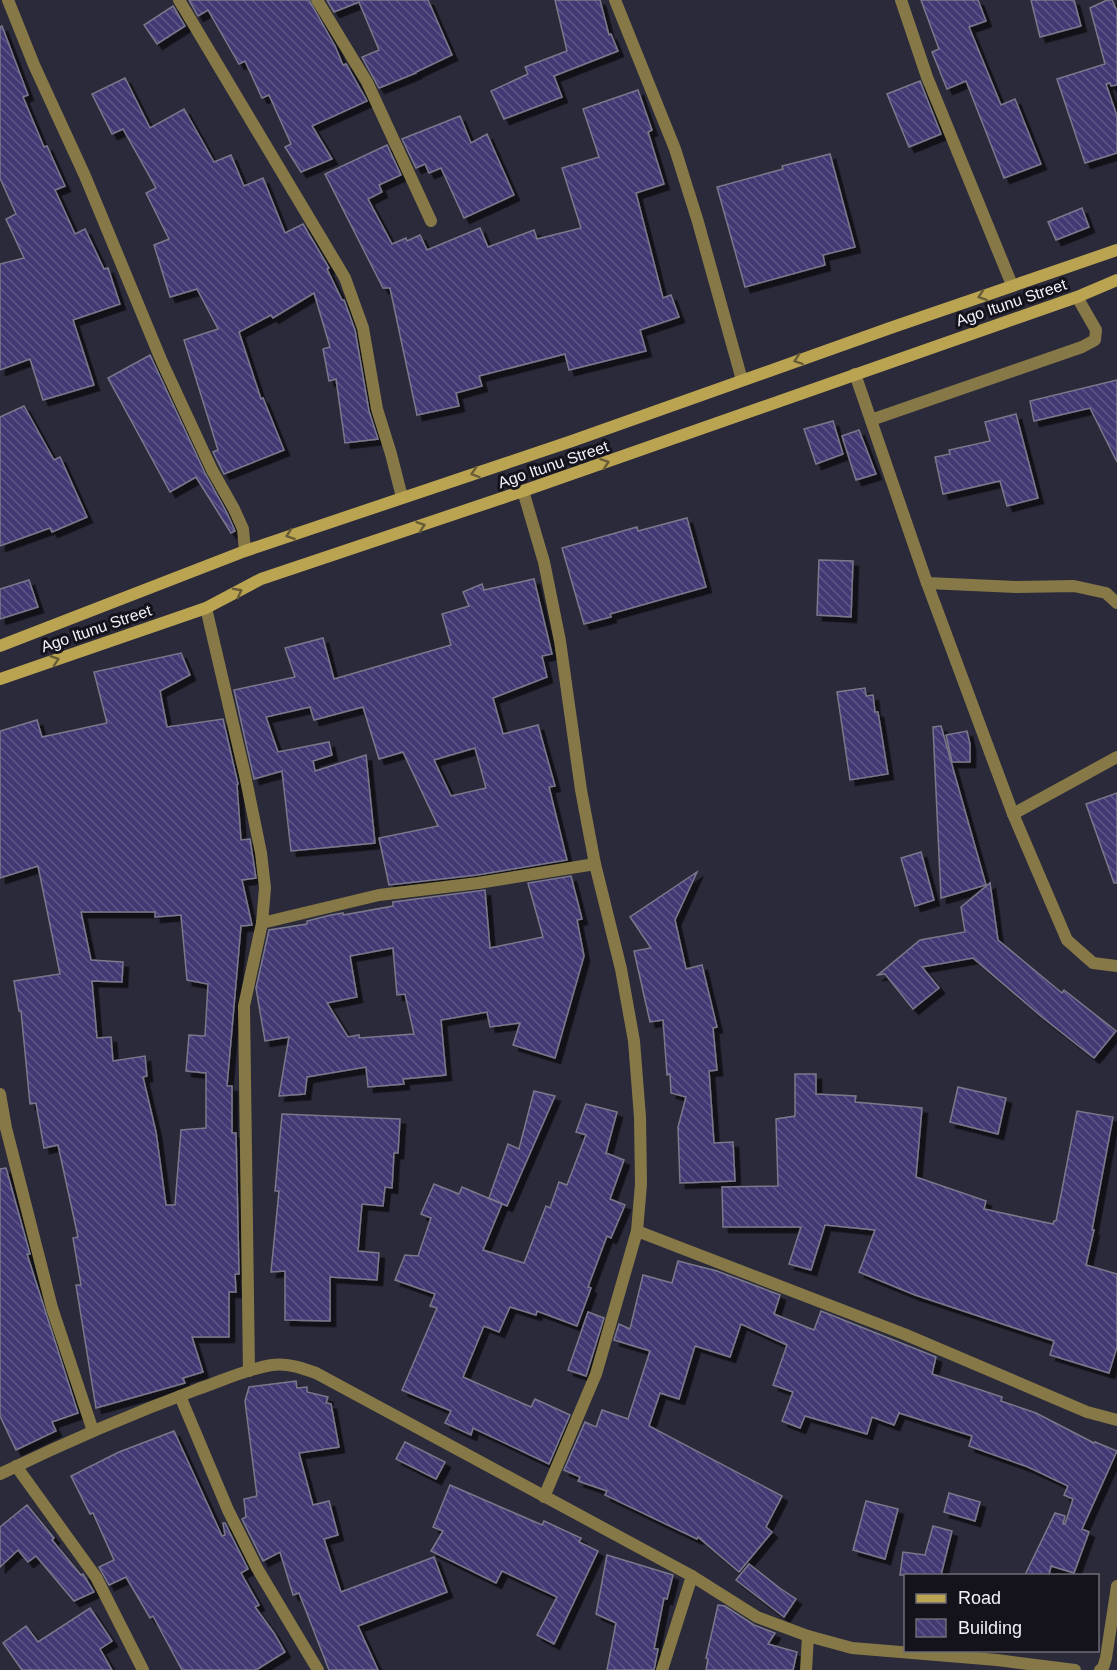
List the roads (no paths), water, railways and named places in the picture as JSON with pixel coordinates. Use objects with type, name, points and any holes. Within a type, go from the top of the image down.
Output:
[{"type":"main road","name":"Ago Itunu Street","points":[[0,646],[245,551],[572,441],[1117,250]]},
{"type":"main road","name":"Ago Itunu Street","points":[[0,679],[206,608],[261,579],[523,491],[1077,297],[1117,280]]},
{"type":"street","points":[[8,0],[34,65],[85,176],[162,363],[212,470],[243,529],[245,551]]},
{"type":"street","points":[[179,0],[345,278],[363,328],[377,409],[402,497]]},
{"type":"street","points":[[316,0],[367,82],[431,221]]},
{"type":"street","points":[[615,0],[675,149],[742,380]]},
{"type":"street","points":[[901,0],[927,77],[1012,285]]},
{"type":"street","points":[[871,420],[1082,347],[1095,340],[1096,330],[1077,297]]},
{"type":"street","points":[[855,374],[927,583],[1013,814],[1067,940],[1093,963],[1117,966]]},
{"type":"street","points":[[523,491],[544,562],[560,641],[581,790],[595,864],[621,969],[634,1041],[640,1117],[641,1173],[637,1231],[596,1374],[544,1497]]},
{"type":"street","points":[[927,583],[1016,587],[1074,586],[1106,593],[1117,603]]},
{"type":"street","points":[[206,608],[245,775],[261,853],[265,888],[262,923],[244,1006],[249,1371]]},
{"type":"street","points":[[1013,814],[1117,756]]},
{"type":"street","points":[[262,923],[379,895],[595,864]]},
{"type":"street","points":[[0,1094],[6,1128],[52,1308],[93,1431]]},
{"type":"street","points":[[637,1231],[904,1334],[1087,1412],[1117,1420]]},
{"type":"street","points":[[0,1474],[93,1431],[180,1396],[249,1371],[273,1365],[294,1365],[316,1373],[692,1576],[757,1617],[808,1636],[852,1648],[997,1660],[1075,1670]]},
{"type":"street","points":[[180,1396],[228,1510],[257,1568],[318,1670]]},
{"type":"street","points":[[16,1466],[96,1577],[143,1670]]},
{"type":"street","points":[[662,1670],[692,1576]]},
{"type":"street","points":[[1106,1669],[1117,1586]]},
{"type":"street","points":[[806,1670],[808,1636]]}]
